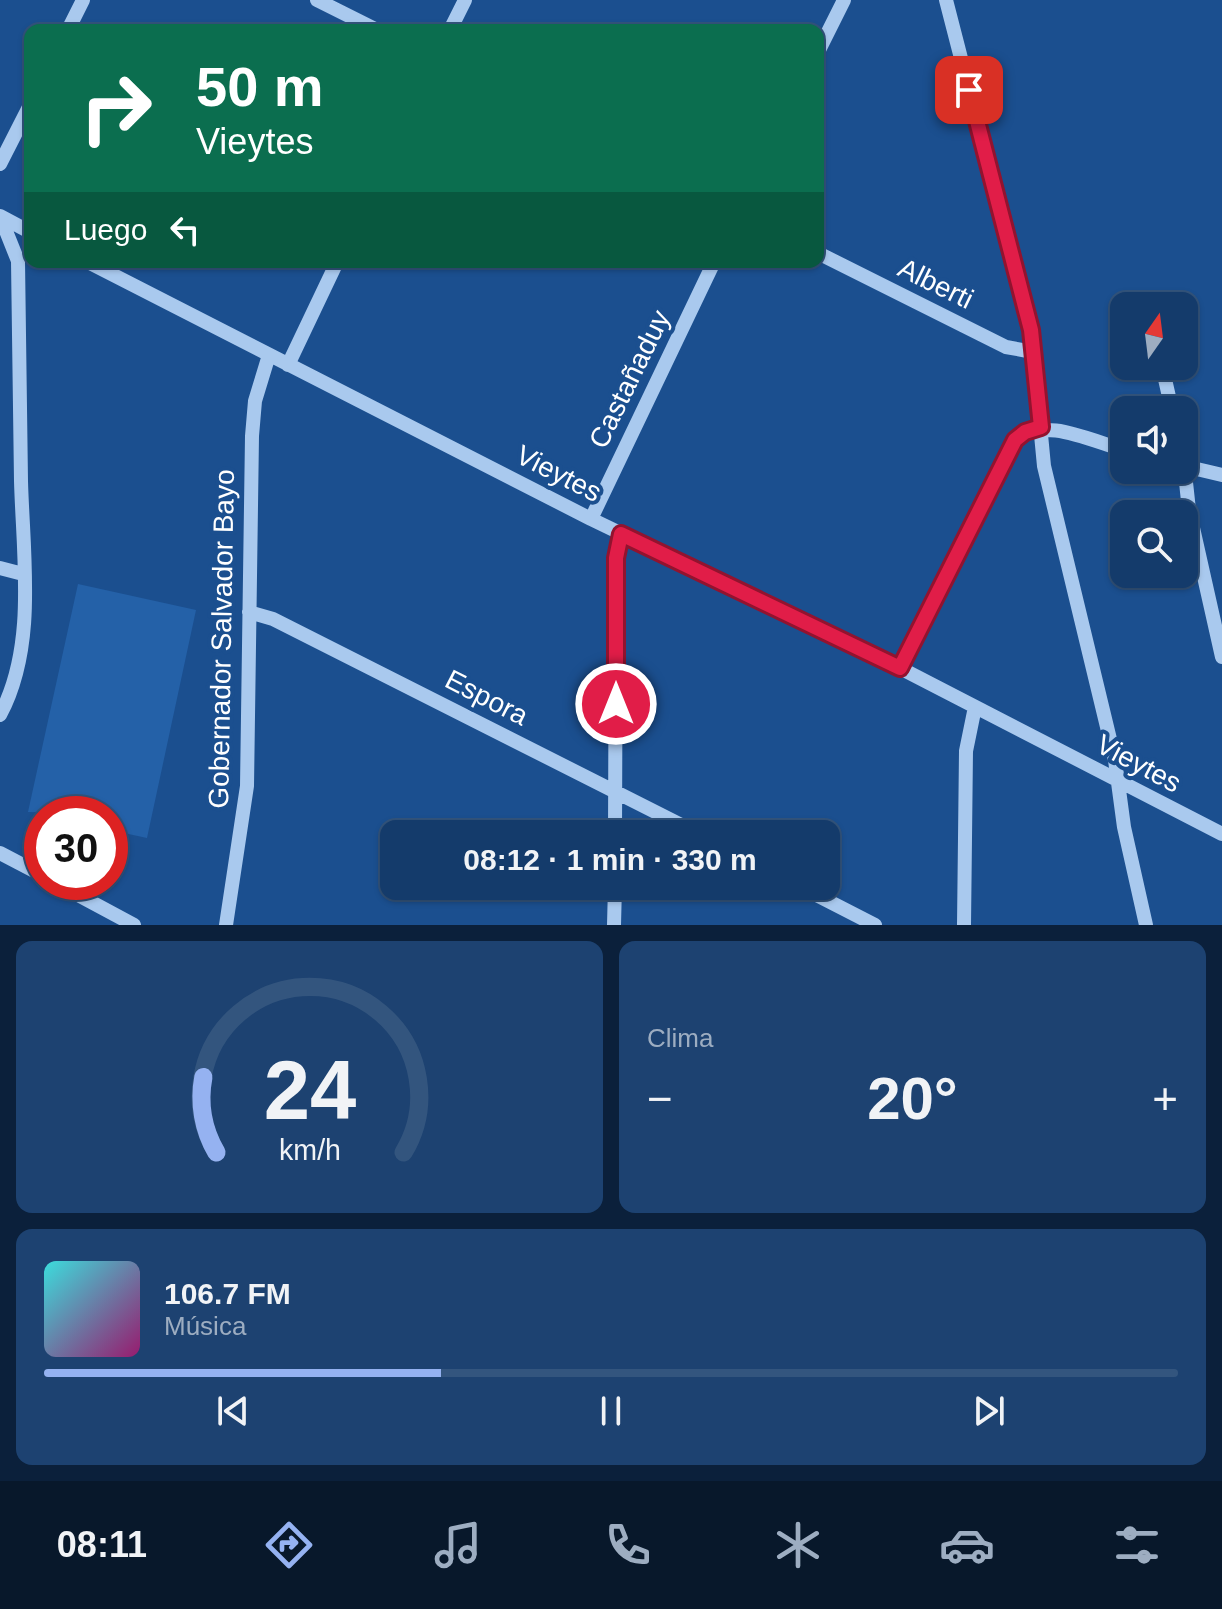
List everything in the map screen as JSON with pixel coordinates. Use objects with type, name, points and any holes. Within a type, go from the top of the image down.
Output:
[{"type":"street","points":[[71,24],[83,0]]},
{"type":"street","points":[[317,0],[365,24]]},
{"type":"street","points":[[453,24],[465,0]]},
{"type":"street","points":[[824,40],[844,0]]},
{"type":"street","points":[[946,0],[1031,330],[1044,466],[1118,780],[1124,827],[1146,925]]},
{"type":"street","points":[[0,164],[24,117]]},
{"type":"street","points":[[0,216],[24,229]]},
{"type":"street","points":[[0,216],[18,261],[23,574],[19,660],[15,682],[0,715]]},
{"type":"street","name":"Alberti","points":[[824,256],[1006,347],[1033,352]]},
{"type":"street","name":"Vieytes","points":[[100,268],[621,534],[900,668],[1222,834]]},
{"type":"street","points":[[288,365],[334,268]]},
{"type":"street","name":"Castañaduy","points":[[591,519],[711,268]]},
{"type":"street","name":"Gobernador Salvador Bayo","points":[[226,925],[247,786],[252,436],[255,401],[269,355]]},
{"type":"street","points":[[900,668],[1015,440],[1025,432],[1041,427],[1110,446]]},
{"type":"street","points":[[1198,469],[1222,475]]},
{"type":"street","points":[[1187,484],[1222,657]]},
{"type":"street","points":[[615,820],[616,558],[621,534]]},
{"type":"street","points":[[0,568],[23,574]]},
{"type":"street","name":"Espora","points":[[249,612],[273,619],[672,820]]},
{"type":"street","points":[[964,925],[966,751],[975,707]]},
{"type":"street","points":[[0,853],[24,866]]},
{"type":"street","points":[[87,900],[134,925]]},
{"type":"street","points":[[614,925],[615,900]]},
{"type":"street","points":[[826,900],[875,925]]},
{"type":"shaded area","points":[[78,584],[196,610],[147,838],[128,834],[128,796],[32,796]]},
{"type":"route","points":[[616,704],[616,558],[621,534],[900,668],[1015,440],[1025,432],[1041,427],[1031,330],[969,90]]}]
